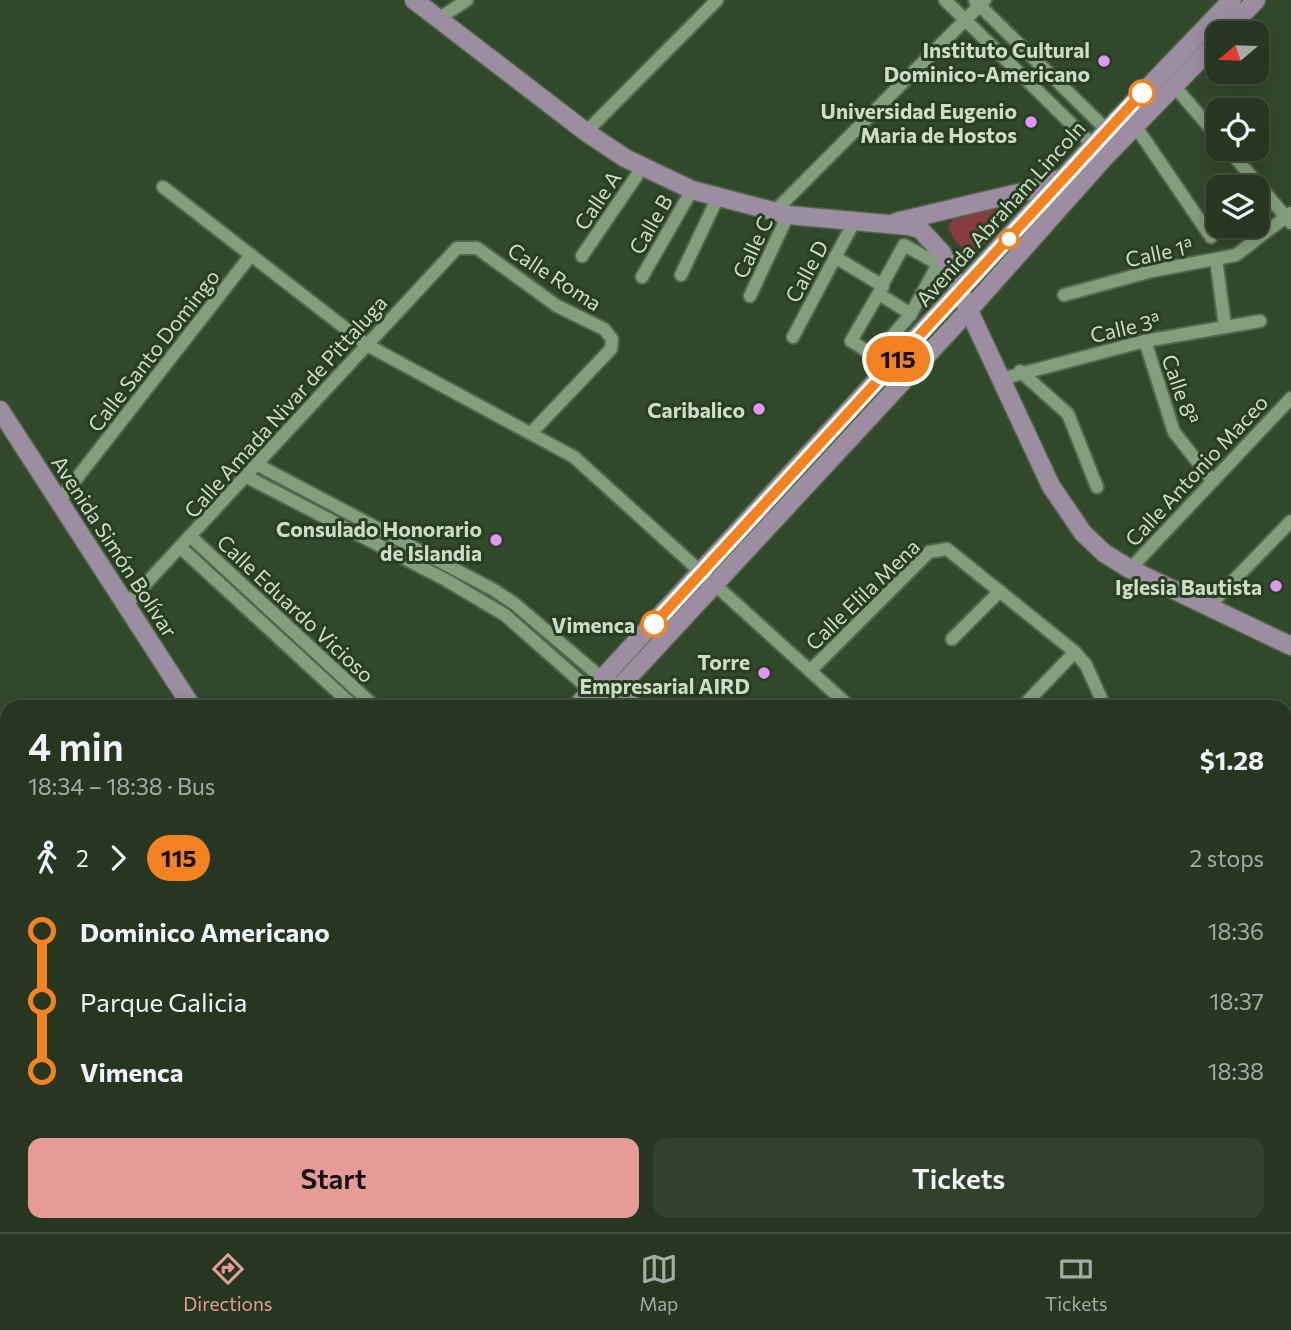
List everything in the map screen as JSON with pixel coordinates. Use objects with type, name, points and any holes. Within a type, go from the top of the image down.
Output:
[{"type":"main road","points":[[414,0],[586,132],[692,190],[781,213],[854,222],[890,223],[920,229],[942,253],[1065,510],[1104,553],[1130,569],[1291,646]]},
{"type":"main road","name":"Avenida Abraham Lincoln","points":[[709,577],[968,311],[1099,151],[1107,130],[1233,4],[1256,0]]},
{"type":"main road","name":"Avenida Abraham Lincoln","points":[[1228,21],[1233,4]]},
{"type":"main road","name":"Avenida Abraham Lincoln","points":[[605,696],[960,292],[1065,177],[1099,151],[1119,143],[1206,54]]},
{"type":"main road","points":[[890,223],[1031,190],[1065,177]]},
{"type":"main road","name":"Avenida Simón Bolívar","points":[[0,410],[187,700]]},
{"type":"street","points":[[438,19],[467,0]]},
{"type":"street","points":[[586,132],[717,0]]},
{"type":"street","points":[[944,0],[1099,151]]},
{"type":"street","points":[[979,2],[1119,143]]},
{"type":"street","name":"Calle C","points":[[750,296],[781,213],[965,20],[979,2]]},
{"type":"street","points":[[1175,87],[1206,123]]},
{"type":"street","points":[[1136,127],[1206,230]]},
{"type":"street","points":[[1239,161],[1289,217]]},
{"type":"street","name":"Calle A","points":[[582,256],[644,165]]},
{"type":"street","points":[[163,187],[367,345],[574,457],[842,700]]},
{"type":"street","name":"Calle B","points":[[642,277],[692,190]]},
{"type":"street","points":[[681,275],[718,197]]},
{"type":"street","name":"Calle 1ª","points":[[1064,295],[1152,271],[1238,254],[1289,217]]},
{"type":"street","name":"Calle D","points":[[793,337],[854,222]]},
{"type":"street","points":[[904,245],[938,264],[911,314],[875,356],[851,341],[881,290],[904,245]]},
{"type":"street","name":"Calle Amada Nivar de Pittaluga","points":[[126,605],[452,252],[463,246],[477,248]]},
{"type":"street","name":"Calle Roma","points":[[477,248],[557,306],[604,329],[612,339],[611,349],[532,432]]},
{"type":"street","name":"Calle Santo Domingo","points":[[59,501],[251,255]]},
{"type":"street","points":[[835,257],[911,314]]},
{"type":"street","points":[[1216,260],[1225,326]]},
{"type":"street","name":"Calle 3ª","points":[[1001,379],[1145,341],[1260,321]]},
{"type":"street","name":"Calle 8ª","points":[[1145,341],[1174,432],[1212,480]]},
{"type":"street","points":[[1020,372],[1068,414],[1097,487]]},
{"type":"street","name":"Calle Antonio Maceo","points":[[1130,569],[1291,398]]},
{"type":"street","points":[[258,465],[515,604],[605,696]]},
{"type":"street","points":[[247,477],[446,580],[505,615],[605,696]]},
{"type":"street","points":[[334,522],[341,509]]},
{"type":"street","points":[[1207,608],[1291,521]]},
{"type":"street","name":"Calle Eduardo Vicioso","points":[[191,537],[363,700]]},
{"type":"street","name":"Calle Eduardo Vicioso","points":[[181,548],[346,700]]},
{"type":"street","name":"Calle Elila Mena","points":[[810,671],[929,552],[939,548],[953,552],[1075,652],[1086,665],[1102,700]]},
{"type":"street","points":[[446,580],[452,568]]},
{"type":"street","points":[[952,639],[1000,591]]},
{"type":"street","points":[[1029,700],[1075,652]]},
{"type":"shaded area","points":[[1020,193],[1028,194],[973,257],[955,241],[948,227],[954,217]]},
{"type":"bus line","name":"115","points":[[654,624],[1142,93]]},
{"type":"place","name":"Instituto Cultural Dominico-Americano","points":[[1104,61]]},
{"type":"place","name":"Universidad Eugenio Maria de Hostos","points":[[1031,122]]},
{"type":"place","name":"Caribalico","points":[[759,409]]},
{"type":"place","name":"Consulado Honorario de Islandia","points":[[496,540]]},
{"type":"place","name":"Iglesia Bautista","points":[[1276,586]]},
{"type":"place","name":"Vimenca","points":[[654,624]]},
{"type":"place","name":"Torre Empresarial AIRD","points":[[764,673]]}]
